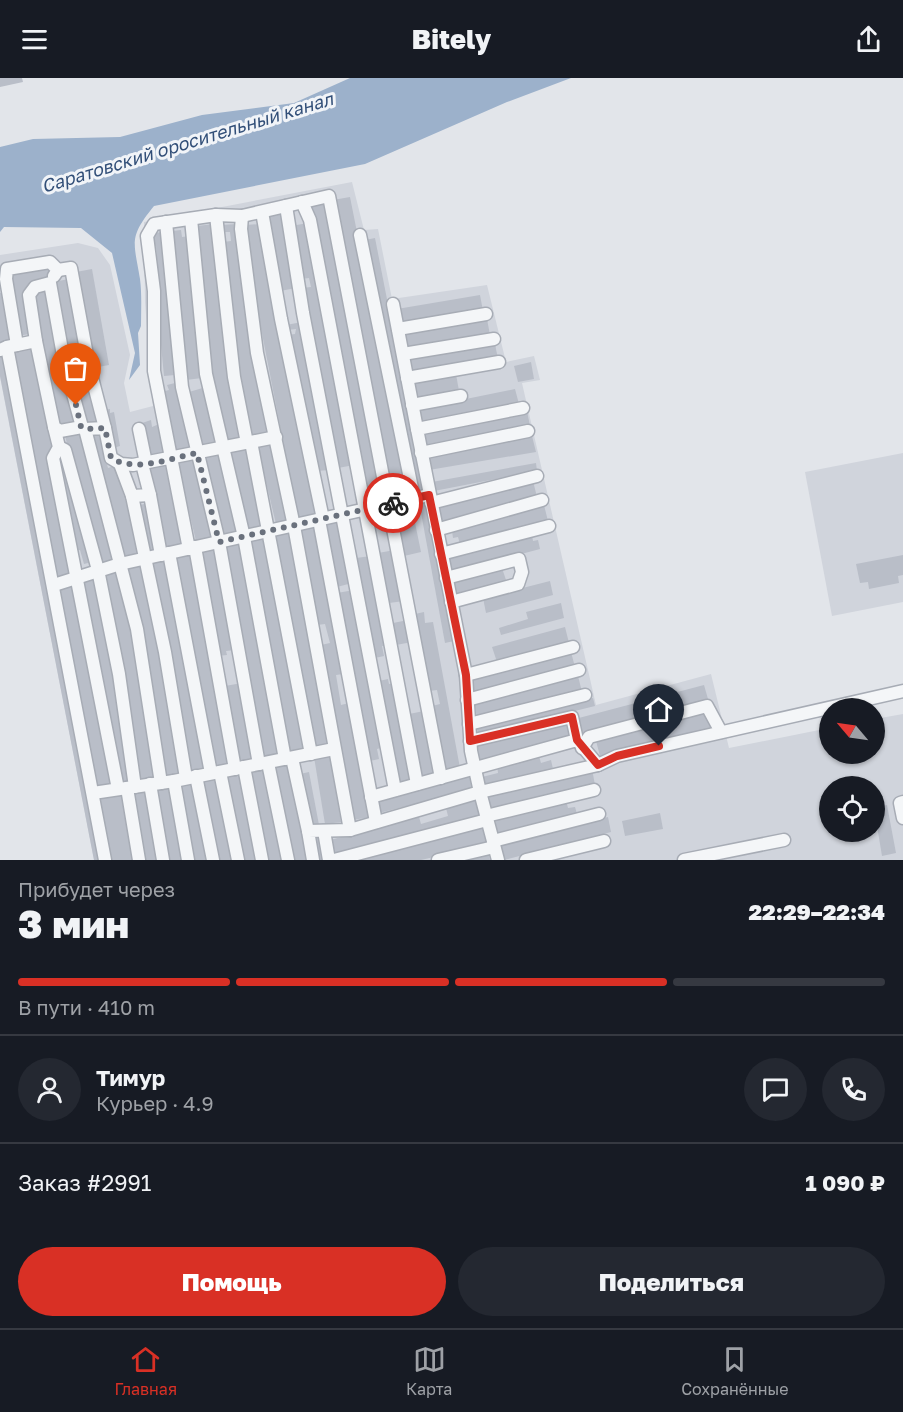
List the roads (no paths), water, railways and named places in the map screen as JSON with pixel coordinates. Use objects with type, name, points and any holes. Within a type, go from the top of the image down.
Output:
[{"type":"street","points":[[262,860],[239,768],[192,548],[170,459],[154,371],[154,291],[147,236],[154,224],[216,215],[242,216],[329,196],[390,503],[441,778]]},
{"type":"street","points":[[302,202],[310,220],[417,784]]},
{"type":"street","points":[[286,206],[303,313],[395,790]]},
{"type":"street","points":[[262,212],[376,822]]},
{"type":"street","points":[[216,215],[234,377],[269,531],[310,754]]},
{"type":"street","points":[[242,216],[241,229],[257,353],[294,526],[350,830]]},
{"type":"street","points":[[191,219],[206,374],[244,537],[289,758],[313,860]]},
{"type":"street","points":[[166,222],[182,387],[219,542],[264,764],[288,860]]},
{"type":"street","points":[[360,235],[414,498]]},
{"type":"street","points":[[58,270],[51,262],[7,268],[8,348],[105,860]]},
{"type":"street","points":[[163,860],[137,629],[64,361],[50,283],[58,270],[71,268],[89,366],[111,458],[120,464],[144,464],[276,437]]},
{"type":"street","points":[[50,283],[35,287],[29,295],[58,447],[53,458],[75,579],[127,788],[139,860]]},
{"type":"street","points":[[393,304],[466,675],[470,741],[475,769],[498,860]]},
{"type":"street","points":[[281,319],[303,313]]},
{"type":"street","points":[[398,329],[486,314]]},
{"type":"street","points":[[403,354],[494,339]]},
{"type":"street","points":[[8,348],[36,341]]},
{"type":"street","points":[[407,378],[498,362]]},
{"type":"street","points":[[412,405],[461,396]]},
{"type":"street","points":[[417,429],[524,408]]},
{"type":"street","points":[[54,427],[60,431],[105,428]]},
{"type":"street","points":[[139,429],[150,495],[238,860]]},
{"type":"street","points":[[422,453],[528,431]]},
{"type":"street","points":[[58,447],[65,450],[98,570],[119,674],[127,788]]},
{"type":"street","points":[[120,464],[132,496],[165,652],[185,778],[188,860]]},
{"type":"street","points":[[54,585],[98,570],[145,558],[390,503],[414,498],[430,499],[537,476]]},
{"type":"street","points":[[132,496],[150,495]]},
{"type":"street","points":[[436,530],[542,500]]},
{"type":"street","points":[[441,554],[549,526]]},
{"type":"street","points":[[446,578],[519,559],[522,572],[518,584],[451,602]]},
{"type":"street","points":[[466,675],[573,647]]},
{"type":"street","points":[[467,700],[579,670]]},
{"type":"street","points":[[308,831],[350,830],[480,792],[598,765],[617,756],[903,691]]},
{"type":"street","points":[[469,724],[585,695]]},
{"type":"street","points":[[371,797],[580,744],[589,737],[707,706],[721,732]]},
{"type":"street","points":[[470,741],[572,717],[580,744],[598,765]]},
{"type":"street","points":[[93,793],[155,784],[334,749]]},
{"type":"street","points":[[185,778],[213,860]]},
{"type":"street","points":[[334,860],[594,790]]},
{"type":"street","points":[[903,802],[900,803],[903,818]]},
{"type":"street","points":[[438,860],[599,814]]},
{"type":"street","points":[[324,831],[329,860]]},
{"type":"street","points":[[684,860],[784,840]]},
{"type":"street","points":[[526,860],[603,841]]},
{"type":"water","name":"Саратовский оросительный канал","points":[[350,78],[571,78],[507,102],[365,164],[154,206],[140,226],[135,241],[141,291],[141,326],[138,333],[140,365],[129,380],[135,353],[112,253],[81,228],[4,227],[0,232],[0,147],[33,139],[120,137],[202,115],[294,103]]}]
